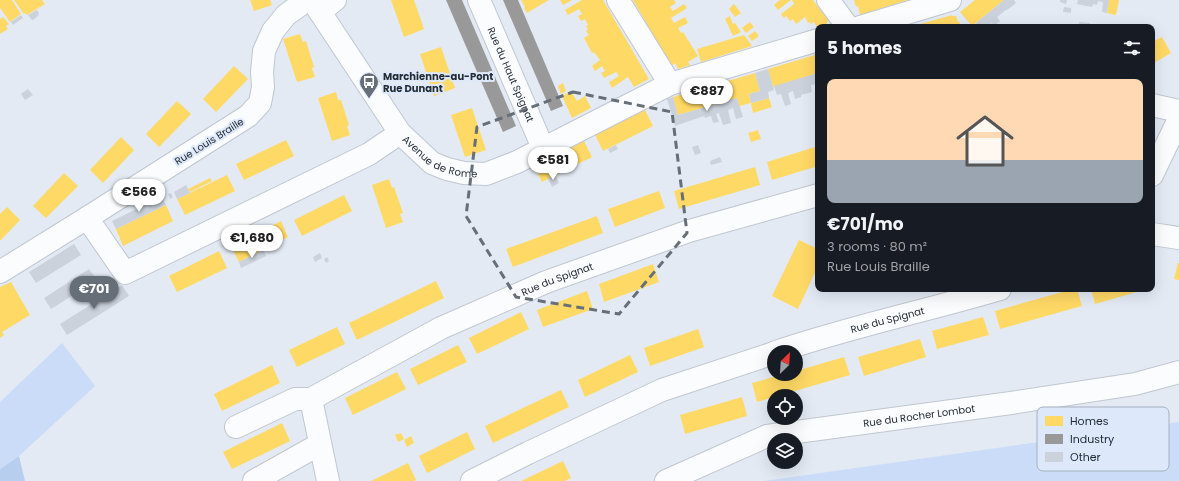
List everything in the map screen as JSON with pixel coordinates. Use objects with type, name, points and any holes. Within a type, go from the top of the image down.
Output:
[{"type":"street","name":"Rue du Haut Spignat","points":[[479,0],[543,148]]},
{"type":"street","points":[[618,0],[670,84]]},
{"type":"street","points":[[828,0],[846,24]]},
{"type":"street","points":[[870,24],[950,0]]},
{"type":"street","name":"Avenue de Rome","points":[[319,3],[400,133],[432,163],[447,169],[464,173],[486,174],[517,162],[670,84],[815,41]]},
{"type":"street","name":"Rue Louis Braille","points":[[0,272],[248,116],[260,103],[264,87],[262,72],[264,51],[273,32],[286,15],[319,3]]},
{"type":"street","points":[[1155,107],[1179,111]]},
{"type":"street","points":[[1155,170],[1179,120]]},
{"type":"street","points":[[87,218],[125,273],[369,154],[400,133]]},
{"type":"street","name":"Rue du Spignat","points":[[236,427],[295,399],[311,399],[440,328],[546,282],[689,231],[815,196]]},
{"type":"street","points":[[1155,234],[1179,238]]},
{"type":"street","name":"Rue du Spignat","points":[[796,345],[990,292]]},
{"type":"street","name":"Rue du Spignat","points":[[472,481],[662,390],[767,355]]},
{"type":"street","name":"Rue du Rocher Lombot","points":[[666,481],[767,436],[1011,403],[1135,384],[1179,372]]},
{"type":"street","points":[[311,399],[328,481]]},
{"type":"street","points":[[254,481],[320,444]]},
{"type":"highlighted area","points":[[573,92],[672,112],[687,233],[619,314],[516,297],[466,216],[477,127]]},
{"type":"shaded area","points":[[62,343],[95,386],[19,456],[0,469],[0,402]]},
{"type":"shaded area","points":[[1179,422],[1179,481],[764,481],[1037,442],[1037,471],[1169,471],[1169,423]]},
{"type":"shaded area","points":[[19,456],[25,481],[0,481],[0,469]]},
{"type":"building: Homes","points":[[0,0],[12,0],[21,14],[10,22],[0,8]]},
{"type":"building: Homes","points":[[14,0],[42,0],[45,4],[27,15],[25,13],[24,14]]},
{"type":"building: Homes","points":[[250,0],[270,0],[272,5],[254,11]]},
{"type":"building: Homes","points":[[391,0],[414,0],[424,29],[404,37]]},
{"type":"building: Homes","points":[[521,0],[549,0],[527,13]]},
{"type":"building: Homes","points":[[560,0],[572,0],[563,5]]},
{"type":"building: Homes","points":[[582,0],[603,0],[649,79],[634,87],[628,77],[612,88],[609,82],[619,76],[616,72],[604,78],[601,73],[605,71],[602,66],[595,71],[592,66],[600,60],[594,52],[592,53],[584,38],[589,35],[586,31],[588,29],[586,26],[588,25],[585,19],[581,21],[578,16],[582,14],[579,9],[568,15],[565,10]]},
{"type":"building: Homes","points":[[633,0],[674,0],[676,3],[670,7],[673,11],[684,4],[687,8],[671,18],[674,23],[685,17],[688,23],[678,28],[681,33],[683,32],[698,56],[688,62],[690,65],[678,69],[675,63],[671,66]]},
{"type":"building: Homes","points":[[780,0],[791,0],[778,10],[774,5]]},
{"type":"building: Homes","points":[[792,0],[813,0],[828,20],[826,24],[815,24],[814,22],[811,24],[809,22],[808,23],[805,17],[796,24],[793,19],[790,21],[786,16],[784,18],[781,14],[794,4]]},
{"type":"building: Homes","points":[[854,0],[908,0],[860,15],[858,6],[856,7]]},
{"type":"building: Homes","points":[[975,0],[1004,0],[974,24],[970,24],[960,12]]},
{"type":"building: Homes","points":[[1109,0],[1119,0],[1116,15],[1107,13]]},
{"type":"building: Homes","points":[[734,4],[741,13],[735,17],[729,9]]},
{"type":"building: Homes","points":[[952,15],[956,16],[960,24],[920,24]]},
{"type":"building: Homes","points":[[730,16],[733,24],[735,23],[741,32],[733,36],[725,19]]},
{"type":"building: Homes","points":[[3,17],[9,24],[6,26],[8,29],[0,34],[0,19]]},
{"type":"building: Homes","points":[[750,22],[754,27],[746,33],[742,28]]},
{"type":"building: Homes","points":[[755,31],[759,36],[752,41],[748,36]]},
{"type":"building: Homes","points":[[300,34],[303,42],[306,41],[314,67],[312,68],[315,77],[297,82],[283,39]]},
{"type":"building: Homes","points":[[744,35],[752,46],[701,62],[697,49]]},
{"type":"building: Homes","points":[[1162,37],[1171,53],[1155,62],[1155,40]]},
{"type":"building: Homes","points":[[441,47],[455,88],[434,96],[420,54]]},
{"type":"building: Homes","points":[[815,55],[815,74],[773,87],[768,69]]},
{"type":"building: Homes","points":[[234,66],[248,79],[216,112],[203,99]]},
{"type":"building: Homes","points":[[755,73],[760,91],[749,94],[751,103],[739,106],[737,98],[678,115],[673,97]]},
{"type":"building: Homes","points":[[563,83],[566,91],[561,94],[558,86]]},
{"type":"building: Homes","points":[[571,91],[577,101],[585,96],[591,108],[572,118],[562,96]]},
{"type":"building: Homes","points":[[336,92],[338,100],[341,100],[349,125],[347,126],[350,135],[332,141],[318,98]]},
{"type":"building: Homes","points":[[769,98],[772,107],[753,113],[751,103]]},
{"type":"building: Homes","points":[[177,101],[191,114],[159,147],[146,134]]},
{"type":"building: Homes","points":[[472,108],[486,150],[465,157],[451,115]]},
{"type":"building: Homes","points":[[645,110],[653,126],[603,151],[595,135]]},
{"type":"building: Homes","points":[[758,130],[761,139],[751,142],[748,133]]},
{"type":"building: Homes","points":[[121,137],[134,150],[103,183],[90,170]]},
{"type":"building: Homes","points":[[286,140],[294,156],[244,180],[236,164]]},
{"type":"building: Homes","points":[[584,141],[592,157],[542,182],[534,166]]},
{"type":"building: Homes","points":[[815,147],[815,167],[772,180],[767,162]]},
{"type":"building: Homes","points":[[755,167],[760,185],[679,209],[674,191]]},
{"type":"building: Homes","points":[[64,173],[78,186],[46,218],[33,206]]},
{"type":"building: Homes","points":[[227,175],[235,191],[185,215],[177,199]]},
{"type":"building: Homes","points":[[210,178],[212,181],[190,192],[188,189]]},
{"type":"building: Homes","points":[[389,179],[392,188],[394,187],[403,213],[400,214],[403,222],[386,228],[372,185]]},
{"type":"building: Homes","points":[[659,191],[665,208],[615,227],[608,209]]},
{"type":"building: Homes","points":[[344,195],[352,211],[302,236],[294,220]]},
{"type":"building: Homes","points":[[166,205],[173,221],[123,246],[116,229]]},
{"type":"building: Homes","points":[[7,207],[20,220],[0,241],[0,214]]},
{"type":"building: Homes","points":[[597,216],[603,233],[513,267],[506,249]]},
{"type":"building: Homes","points":[[281,221],[288,237],[239,262],[231,246]]},
{"type":"building: Homes","points":[[799,240],[815,248],[815,272],[798,309],[772,296]]},
{"type":"building: Homes","points":[[219,251],[227,268],[177,292],[169,276]]},
{"type":"building: Homes","points":[[1179,263],[1179,280],[1174,279]]},
{"type":"building: Homes","points":[[653,264],[659,282],[604,302],[599,284]]},
{"type":"building: Homes","points":[[436,281],[444,298],[357,340],[349,323]]},
{"type":"building: Homes","points":[[11,282],[30,315],[2,332],[4,335],[0,338],[0,287]]},
{"type":"building: Homes","points":[[587,291],[593,309],[543,327],[537,310]]},
{"type":"building: Homes","points":[[1062,292],[1078,292],[1082,306],[1000,329],[995,311]]},
{"type":"building: Homes","points":[[1092,292],[1137,292],[1095,304]]},
{"type":"building: Homes","points":[[521,312],[529,329],[477,354],[469,338]]},
{"type":"building: Homes","points":[[983,317],[989,335],[937,349],[932,331]]},
{"type":"building: Homes","points":[[337,327],[345,344],[297,367],[289,350]]},
{"type":"building: Homes","points":[[698,329],[704,347],[650,366],[644,348]]},
{"type":"building: Homes","points":[[920,339],[926,357],[864,376],[858,357]]},
{"type":"building: Homes","points":[[458,345],[467,362],[418,385],[410,369]]},
{"type":"building: Homes","points":[[630,355],[638,372],[585,397],[578,380]]},
{"type":"building: Homes","points":[[844,357],[850,375],[802,389],[767,389],[767,399],[757,402],[752,383],[767,379],[767,381],[803,381],[803,369]]},
{"type":"building: Homes","points":[[272,365],[280,383],[222,411],[214,394]]},
{"type":"building: Homes","points":[[397,372],[406,389],[353,415],[345,398]]},
{"type":"building: Homes","points":[[561,390],[569,407],[493,443],[485,426]]},
{"type":"building: Homes","points":[[742,397],[747,416],[685,434],[680,415]]},
{"type":"building: Homes","points":[[282,423],[290,441],[232,469],[223,452]]},
{"type":"building: Homes","points":[[467,432],[475,449],[427,473],[419,456]]},
{"type":"building: Homes","points":[[401,433],[404,439],[398,442],[395,435]]},
{"type":"building: Homes","points":[[411,436],[414,443],[407,447],[404,440]]},
{"type":"building: Homes","points":[[563,461],[571,478],[565,481],[521,481]]},
{"type":"building: Homes","points":[[408,463],[416,480],[414,481],[371,481]]},
{"type":"building: Industry","points":[[446,0],[462,0],[516,126],[503,132]]},
{"type":"building: Industry","points":[[503,0],[518,0],[563,106],[551,111]]},
{"type":"building: Other","points":[[1004,0],[1014,0],[1016,3],[997,17],[1000,21],[996,24],[976,23]]},
{"type":"building: Other","points":[[1060,0],[1067,0],[1066,4],[1060,2]]},
{"type":"building: Other","points":[[1078,0],[1109,0],[1107,13],[1102,12],[1103,2],[1098,1],[1097,5],[1093,4],[1092,7],[1077,4]]},
{"type":"building: Other","points":[[1064,7],[1071,8],[1071,13],[1063,12]]},
{"type":"building: Other","points":[[37,10],[39,13],[38,16],[33,20],[31,19],[28,15]]},
{"type":"building: Other","points":[[21,15],[23,18],[13,25],[11,22]]},
{"type":"building: Other","points":[[1079,22],[1090,23],[1090,24],[1079,24]]},
{"type":"building: Other","points":[[768,69],[774,90],[768,92],[769,98],[751,103],[749,94],[760,91],[755,73]]},
{"type":"building: Other","points":[[815,74],[815,84],[811,85],[812,92],[801,95],[801,97],[795,99],[793,91],[788,93],[791,104],[785,106],[781,94],[777,95],[774,86]]},
{"type":"building: Other","points":[[28,89],[33,95],[25,100],[21,94]]},
{"type":"building: Other","points":[[673,97],[678,115],[737,98],[743,117],[736,119],[733,108],[728,110],[731,123],[723,125],[719,113],[716,114],[719,122],[713,123],[711,116],[705,118],[704,116],[675,126],[667,99]]},
{"type":"building: Other","points":[[616,145],[618,149],[610,153],[608,149]]},
{"type":"building: Other","points":[[698,145],[701,153],[695,155],[692,147]]},
{"type":"building: Other","points":[[720,157],[722,162],[711,165],[710,161]]},
{"type":"building: Other","points":[[555,175],[559,183],[552,187],[548,178]]},
{"type":"building: Other","points":[[186,185],[190,193],[177,199],[174,192]]},
{"type":"building: Other","points":[[171,193],[173,197],[170,199],[168,194]]},
{"type":"building: Other","points":[[161,197],[166,205],[116,229],[112,221]]},
{"type":"building: Other","points":[[74,244],[81,255],[36,283],[29,272]]},
{"type":"building: Other","points":[[263,250],[266,256],[241,268],[239,262]]},
{"type":"building: Other","points":[[320,253],[322,258],[315,262],[313,257]]},
{"type":"building: Other","points":[[327,257],[329,261],[326,263],[324,259]]},
{"type":"building: Other","points":[[89,269],[97,280],[51,309],[44,298]]},
{"type":"building: Other","points":[[122,285],[129,296],[67,335],[60,324]]},
{"type":"place","name":"Marchienne-au-Pont Rue Dunant","points":[[369,99]]}]
